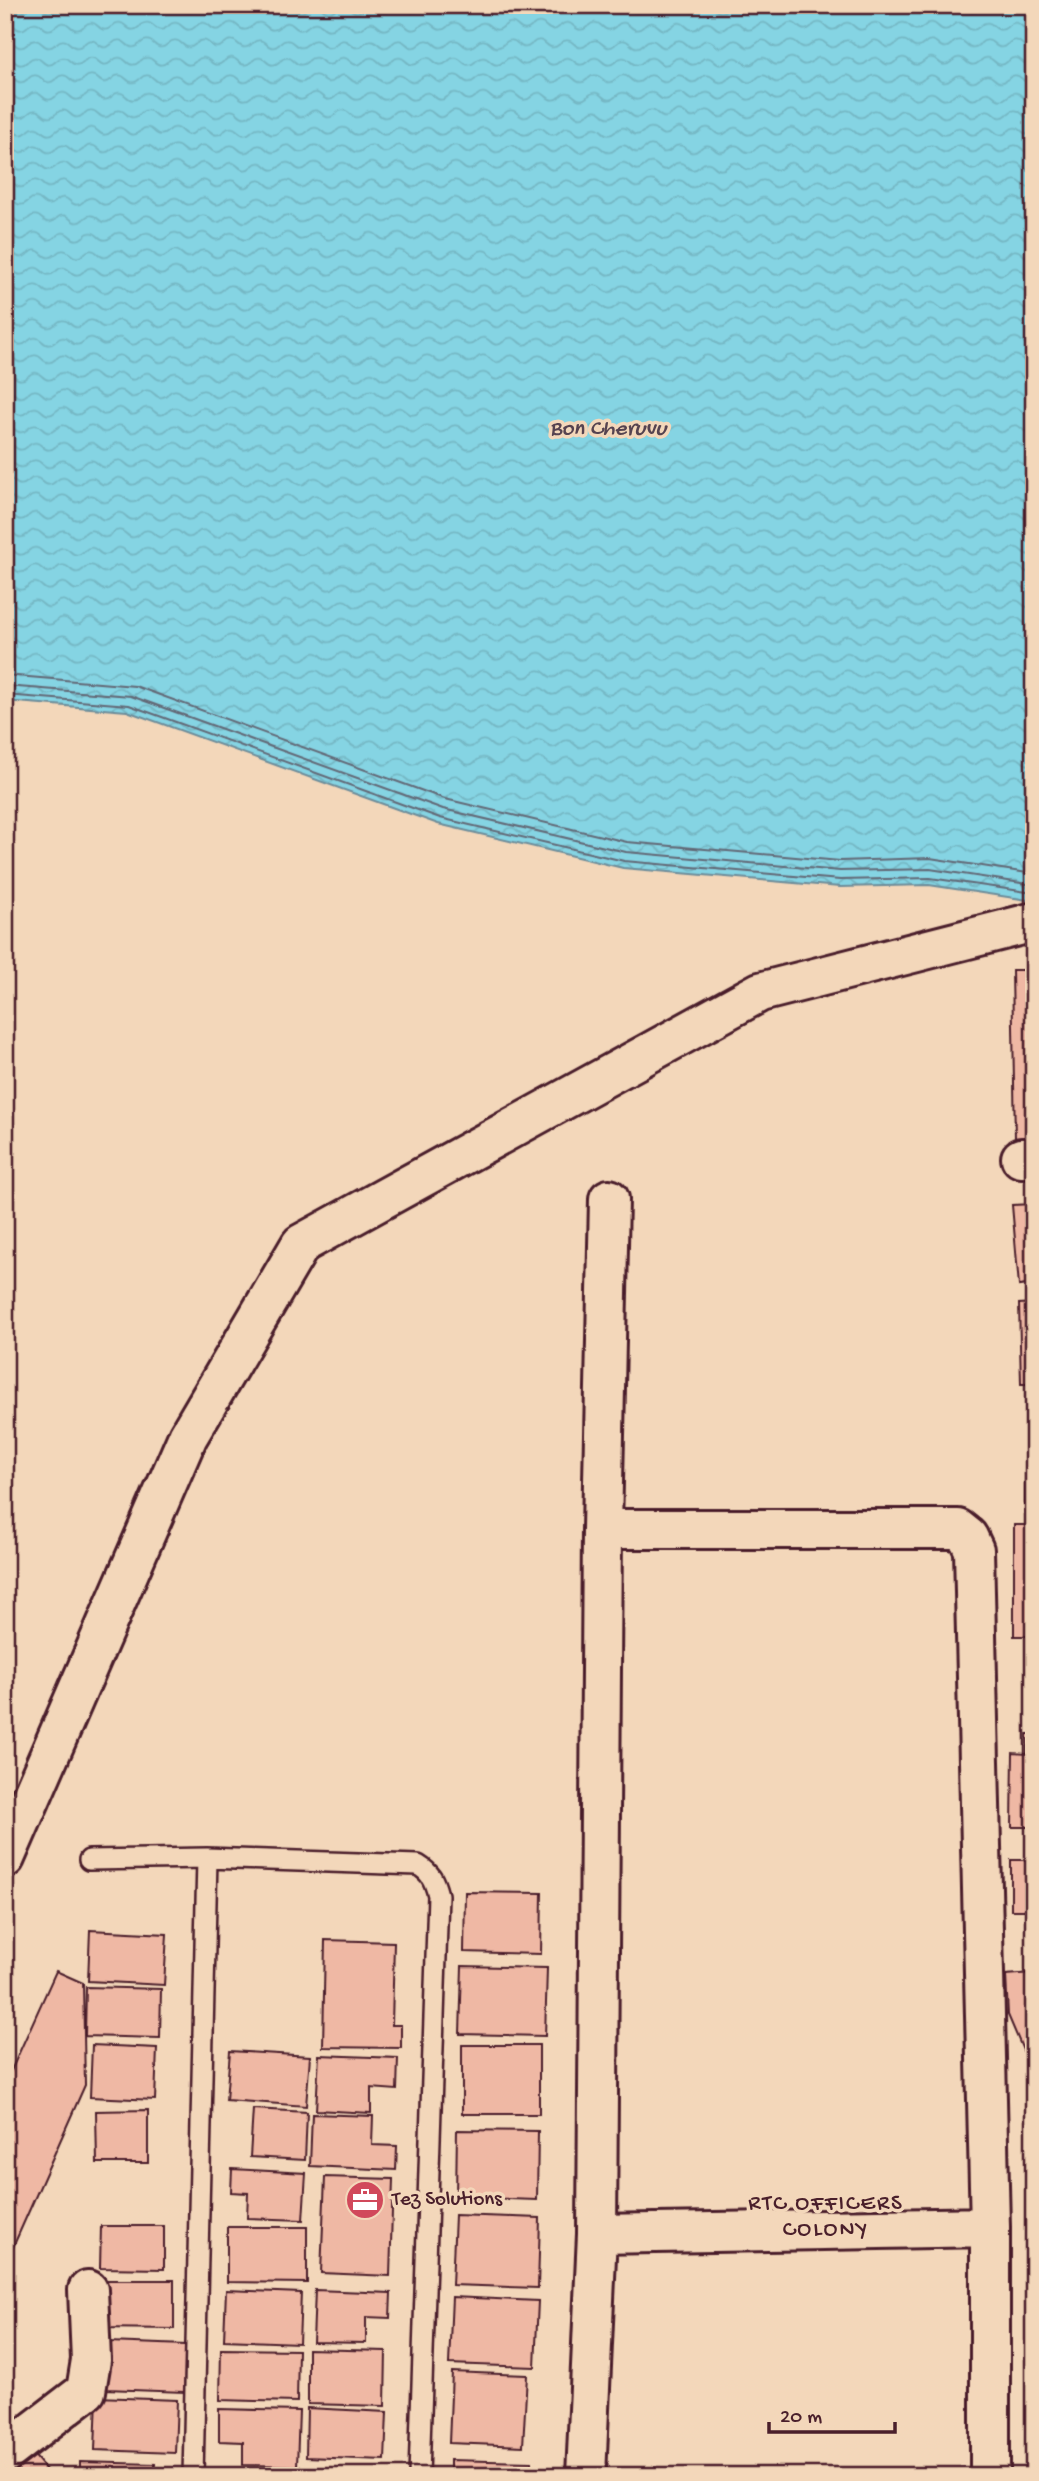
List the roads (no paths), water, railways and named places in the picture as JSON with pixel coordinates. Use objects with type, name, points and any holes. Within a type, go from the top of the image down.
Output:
[{"type":"street","points":[[5,1858],[188,1436],[302,1244],[760,992],[1034,922]]},
{"type":"street","points":[[586,2476],[597,2234],[602,1529],[608,1199]]},
{"type":"street","points":[[602,1529],[958,1529],[968,1537],[974,1550],[990,2227],[990,2476]]},
{"type":"street","points":[[597,2234],[990,2227]]},
{"type":"street","points":[[5,2453],[86,2391],[91,2360],[88,2290]]},
{"type":"lane","points":[[89,1860],[207,1858],[418,1865],[428,1871],[435,1881],[438,1895],[419,2476]]},
{"type":"lane","points":[[193,2476],[207,1858]]},
{"type":"water","name":"Bon Cheruvu","points":[[5,5],[1034,5],[1034,901],[929,885],[840,887],[623,868],[438,824],[127,711],[5,701]]},
{"type":"place","name":"Tez Solutions","points":[[365,2200]]},
{"type":"district","name":"RTC OFFICERS COLONY","points":[[826,2217]]}]
